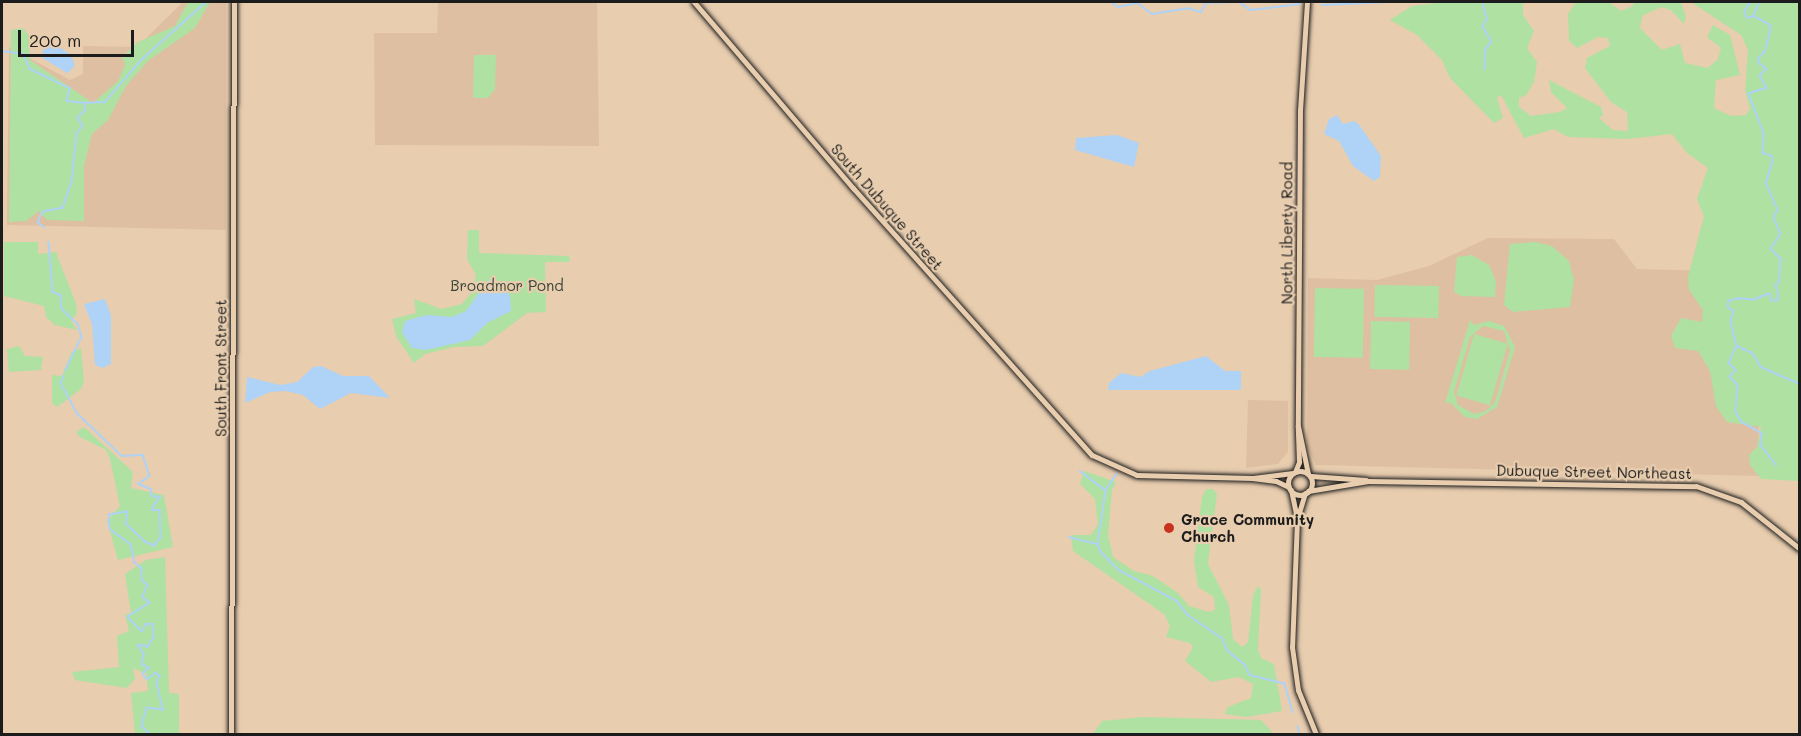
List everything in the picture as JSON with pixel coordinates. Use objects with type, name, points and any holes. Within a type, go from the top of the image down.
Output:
[{"type":"main road","name":"South Front Street","points":[[231,735],[234,2]]},
{"type":"main road","name":"South Dubuque Street","points":[[694,2],[1064,427],[1096,457],[1130,473],[1252,478]]},
{"type":"main road","name":"North Liberty Road","points":[[1290,489],[1299,462],[1300,110],[1307,2]]},
{"type":"main road","name":"North Liberty Road","points":[[1297,519],[1307,492],[1309,475],[1298,426]]},
{"type":"main road","name":"Dubuque Street Northeast","points":[[1294,472],[1321,480],[1707,488],[1741,502],[1800,549]]},
{"type":"main road","points":[[1252,478],[1294,472]]},
{"type":"main road","points":[[1252,478],[1276,481],[1290,489],[1307,492]]},
{"type":"main road","name":"Dubuque Street Northeast","points":[[1307,492],[1368,481]]},
{"type":"main road","points":[[1290,489],[1297,519],[1293,662],[1301,701],[1317,735]]},
{"type":"shaded area","points":[[183,2],[226,2],[226,230],[7,225],[9,47],[70,80],[83,74],[83,46],[137,47]]},
{"type":"shaded area","points":[[438,2],[597,2],[599,146],[375,145],[374,33],[437,33]]},
{"type":"shaded area","points":[[1488,238],[1614,239],[1637,269],[1757,272],[1759,476],[1316,465],[1307,447],[1308,278],[1377,280],[1429,266]]},
{"type":"shaded area","points":[[1248,400],[1288,401],[1288,452],[1278,464],[1246,468]]},
{"type":"green space","points":[[188,2],[210,2],[195,28],[148,61],[126,86],[108,120],[92,134],[84,166],[84,221],[47,220],[39,211],[26,221],[9,222],[11,30],[23,28],[29,36],[30,60],[93,103],[118,81],[125,65],[122,57],[138,42],[175,26]]},
{"type":"green space","points":[[1444,2],[1523,2],[1523,15],[1534,31],[1527,48],[1537,62],[1534,82],[1526,95],[1519,98],[1519,107],[1531,116],[1560,112],[1567,108],[1551,92],[1549,80],[1601,107],[1603,115],[1599,118],[1613,130],[1628,131],[1627,112],[1611,102],[1585,68],[1587,58],[1610,46],[1608,38],[1598,37],[1577,48],[1569,41],[1568,14],[1576,2],[1609,2],[1621,11],[1633,6],[1633,2],[1681,2],[1686,16],[1684,24],[1671,10],[1661,7],[1642,16],[1640,28],[1662,50],[1680,44],[1685,63],[1708,68],[1718,59],[1721,48],[1707,37],[1713,25],[1730,35],[1740,75],[1716,80],[1714,108],[1731,116],[1746,115],[1750,108],[1745,91],[1748,50],[1741,35],[1691,2],[1799,2],[1799,481],[1761,479],[1750,465],[1749,455],[1757,447],[1761,427],[1727,422],[1716,406],[1710,371],[1698,351],[1675,348],[1671,336],[1681,318],[1702,322],[1703,310],[1689,290],[1688,277],[1704,216],[1697,199],[1708,168],[1687,153],[1672,134],[1628,139],[1568,137],[1554,129],[1524,138],[1501,95],[1497,98],[1503,118],[1494,123],[1450,78],[1442,60],[1417,35],[1390,20],[1412,6]]},
{"type":"green space","points":[[474,55],[496,55],[495,89],[488,98],[473,98]]},
{"type":"green space","name":"Broadmor Pond","points":[[468,230],[479,230],[479,253],[569,256],[570,262],[545,262],[546,312],[527,313],[483,346],[454,347],[425,354],[414,363],[396,336],[392,319],[416,313],[414,299],[442,309],[462,304],[472,292],[476,275],[467,259]]},
{"type":"green space","points":[[4,242],[38,242],[38,254],[56,252],[76,304],[77,314],[71,320],[77,330],[55,325],[46,317],[44,306],[4,296]]},
{"type":"green space","points":[[1535,242],[1552,246],[1569,261],[1574,280],[1570,307],[1513,312],[1504,305],[1510,244]]},
{"type":"green space","points":[[1472,255],[1489,265],[1496,281],[1495,297],[1461,296],[1454,292],[1457,257]]},
{"type":"green space","points":[[1375,285],[1439,286],[1438,318],[1374,317]]},
{"type":"green space","points":[[1315,288],[1364,289],[1363,358],[1314,357]]},
{"type":"green space","points":[[1470,320],[1474,325],[1489,321],[1504,326],[1515,347],[1497,407],[1477,419],[1465,417],[1451,403],[1445,403]],"holes":[[[1483,326],[1504,331],[1510,351],[1495,402],[1486,411],[1474,414],[1458,405],[1454,392],[1470,337]]]},
{"type":"green space","points":[[1371,321],[1410,322],[1409,370],[1370,369]]},
{"type":"green space","points":[[1474,334],[1508,344],[1490,405],[1456,396]]},
{"type":"green space","points":[[19,346],[25,356],[43,357],[41,370],[9,372],[7,349]]},
{"type":"green space","points":[[81,348],[84,381],[81,389],[57,407],[52,403],[52,375],[62,376],[71,353]]},
{"type":"green space","points":[[84,427],[133,472],[131,488],[164,495],[173,547],[118,560],[107,521],[120,506],[110,459],[106,450],[80,437],[76,432]]},
{"type":"green space","points":[[1084,471],[1116,482],[1112,490],[1108,535],[1113,557],[1134,571],[1153,576],[1178,593],[1189,606],[1209,612],[1215,610],[1214,597],[1198,587],[1194,560],[1202,497],[1206,489],[1213,489],[1217,494],[1208,564],[1229,605],[1233,639],[1242,647],[1248,642],[1253,595],[1258,586],[1261,589],[1258,649],[1261,658],[1274,664],[1282,711],[1246,717],[1225,714],[1228,707],[1251,698],[1253,684],[1239,677],[1211,682],[1185,661],[1193,647],[1190,643],[1166,637],[1170,626],[1164,614],[1073,551],[1071,535],[1091,535],[1098,524],[1095,499],[1080,484]]},
{"type":"green space","points":[[165,557],[169,693],[179,694],[179,734],[135,734],[131,693],[148,691],[146,674],[133,668],[135,679],[127,688],[75,680],[72,672],[119,667],[117,636],[129,631],[125,615],[131,613],[125,574],[146,560]]},
{"type":"green space","points":[[1143,717],[1261,720],[1274,734],[1093,734],[1102,721]]},
{"type":"water","points":[[45,45],[59,47],[71,55],[75,65],[70,71],[67,73],[41,57]]},
{"type":"water","points":[[1337,115],[1343,124],[1355,121],[1381,156],[1380,177],[1374,181],[1353,166],[1339,141],[1324,134],[1329,119]]},
{"type":"water","points":[[1117,135],[1139,143],[1134,167],[1075,150],[1076,138]]},
{"type":"water","points":[[489,279],[503,286],[510,296],[511,311],[487,323],[470,340],[426,350],[412,348],[402,332],[405,321],[427,315],[452,317],[466,311]]},
{"type":"water","points":[[105,299],[111,315],[111,364],[103,368],[95,365],[92,324],[84,304]]},
{"type":"water","points":[[1206,356],[1225,371],[1241,371],[1241,390],[1108,390],[1109,383],[1121,373],[1140,377],[1150,371]]},
{"type":"water","points":[[321,366],[343,376],[369,376],[390,398],[351,393],[320,409],[303,395],[286,391],[270,392],[245,403],[247,377],[281,385],[297,382],[313,367]]},
{"type":"waterway","points":[[85,103],[105,102],[142,59],[206,2]]},
{"type":"waterway","points":[[1111,2],[1118,7],[1138,3],[1152,14],[1188,8],[1201,12],[1206,3],[1235,2]]},
{"type":"waterway","points":[[1239,2],[1251,10],[1300,4]]},
{"type":"waterway","points":[[1322,5],[1388,2]]},
{"type":"waterway","points":[[1483,2],[1487,20],[1483,27],[1492,42],[1486,49],[1485,69]]},
{"type":"waterway","points":[[1747,2],[1750,4],[1745,11],[1747,18],[1754,16]]},
{"type":"waterway","points":[[1760,2],[1754,16],[1770,25],[1771,30],[1765,52],[1759,58],[1759,63],[1767,69],[1760,76],[1767,88],[1749,94],[1764,133],[1763,153],[1772,156],[1773,162],[1766,183],[1778,210],[1774,217],[1781,234],[1771,249],[1781,259],[1780,281],[1776,285],[1779,296],[1777,301],[1772,301],[1769,294],[1754,300],[1738,299],[1729,301],[1728,307],[1734,311],[1731,322],[1737,346],[1753,353],[1761,367],[1800,384]]},
{"type":"waterway","points":[[1792,2],[1799,2]]},
{"type":"waterway","points":[[2,51],[24,54],[30,69],[70,88],[67,101],[85,103],[86,110],[78,118],[83,126],[77,134],[72,182],[63,208],[43,212],[38,222],[44,227]]},
{"type":"waterway","points":[[49,242],[53,292],[61,295],[62,309],[78,324],[82,337],[66,370]]},
{"type":"waterway","points":[[1737,346],[1729,363],[1736,370],[1730,377],[1738,385],[1736,412],[1742,422],[1762,433],[1761,445],[1776,465]]},
{"type":"waterway","points":[[64,376],[61,383],[77,413],[122,456],[143,455],[150,476],[139,484],[151,489],[152,496],[160,497],[152,510],[160,510],[161,538],[154,546],[145,542],[126,524],[127,512],[109,515],[110,529],[131,544],[135,563],[142,568],[142,580],[148,585],[143,597],[150,603],[128,617],[142,631],[146,624],[153,624],[154,637],[148,647],[138,645],[144,654],[142,664],[149,668],[143,674],[147,679],[156,673],[160,676],[157,683],[163,710],[147,708],[142,726],[150,734]]},
{"type":"waterway","points":[[1080,471],[1105,490]]},
{"type":"waterway","points":[[1117,474],[1106,491],[1098,544],[1101,552],[1119,570],[1177,601],[1188,615],[1222,638],[1228,651],[1245,665],[1250,675],[1285,684],[1293,712]]},
{"type":"waterway","points":[[1069,537],[1097,544]]},
{"type":"waterway","points":[[1298,726],[1300,734]]},
{"type":"place","name":"Grace Community Church","points":[[1169,528]]}]
